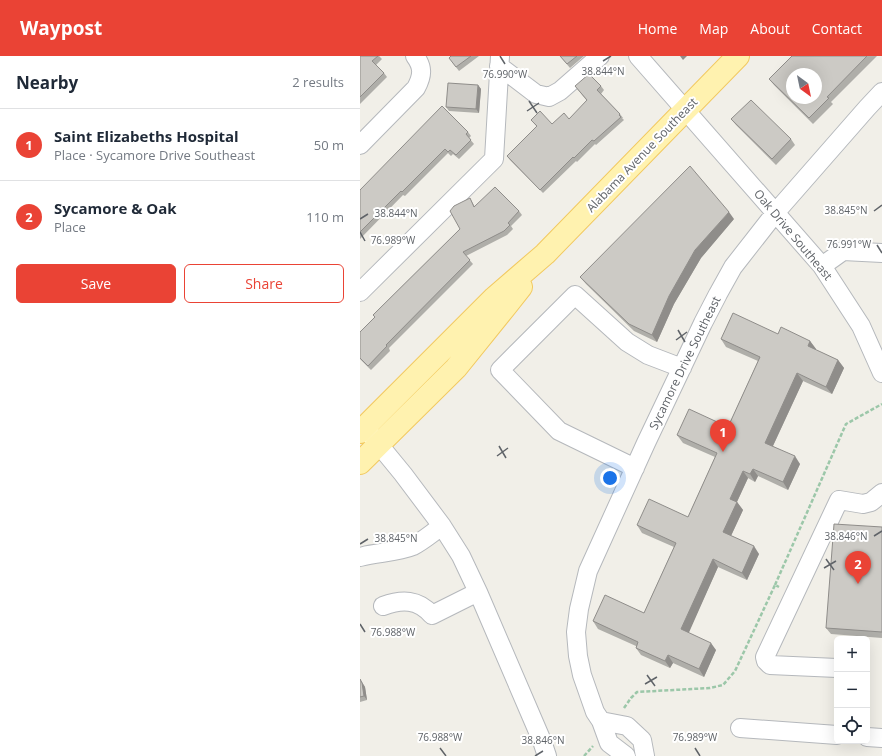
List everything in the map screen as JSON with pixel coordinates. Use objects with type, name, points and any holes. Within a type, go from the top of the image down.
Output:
[{"type":"main road","name":"Alabama Avenue Southeast","points":[[362,427],[494,298],[546,254],[738,56]]},
{"type":"main road","name":"Alabama Avenue Southeast","points":[[360,463],[464,358],[546,254]]},
{"type":"street","points":[[360,145],[416,88],[420,82],[422,72],[419,62],[415,56]]},
{"type":"street","points":[[500,61],[536,94],[549,97],[560,91],[600,56]]},
{"type":"street","name":"Oak Drive Southeast","points":[[638,56],[822,266],[861,326],[882,372]]},
{"type":"street","points":[[360,292],[494,159],[500,61]]},
{"type":"street","name":"Sycamore Drive Southeast","points":[[626,756],[609,742],[601,721],[595,712],[582,675],[578,656],[576,632],[578,609],[588,571],[703,323],[733,267],[776,212],[882,92]]},
{"type":"street","points":[[822,266],[843,251],[882,254]]},
{"type":"street","points":[[635,468],[559,431],[500,370],[575,295],[627,342],[648,354],[682,368]]},
{"type":"street","points":[[362,427],[403,474],[442,526],[461,556],[478,592],[548,756]]},
{"type":"street","points":[[834,668],[770,665],[766,661],[765,657],[839,500],[863,504],[871,502],[882,493]]},
{"type":"street","points":[[360,557],[412,546],[425,539],[442,526]]},
{"type":"street","points":[[384,606],[398,602],[413,602],[426,608],[432,615],[478,592]]},
{"type":"street","points":[[601,721],[627,726],[642,740],[645,756]]},
{"type":"street","points":[[740,728],[834,735]]},
{"type":"street","points":[[870,737],[882,738]]},
{"type":"path","points":[[621,714],[631,698],[637,692],[710,688],[723,685],[735,670],[846,424],[882,404]]},
{"type":"path","points":[[774,585],[795,594]]},
{"type":"path","points":[[584,756],[593,745]]},
{"type":"building","points":[[360,56],[378,56],[372,61],[384,73],[360,97]]},
{"type":"building","points":[[451,56],[471,56],[456,67],[449,58]]},
{"type":"building","points":[[560,56],[577,56],[567,64]]},
{"type":"building","points":[[792,56],[867,56],[827,97],[829,98],[809,118],[795,104],[822,104],[822,68],[786,68],[786,96],[769,79]]},
{"type":"building","points":[[589,74],[601,86],[597,90],[620,114],[619,115],[621,117],[594,141],[592,140],[574,158],[573,157],[540,190],[507,156],[537,126],[531,120],[540,111],[552,124],[564,113],[569,119],[587,100],[575,86]]},
{"type":"building","points":[[448,83],[478,85],[476,109],[446,107]]},
{"type":"building","points":[[751,100],[791,139],[772,159],[731,119]]},
{"type":"building","points":[[442,106],[468,132],[466,134],[471,140],[456,155],[450,150],[448,152],[445,149],[360,232],[360,190]]},
{"type":"building","points":[[690,166],[729,212],[695,250],[669,296],[652,335],[629,324],[580,277]]},
{"type":"building","points":[[495,187],[519,211],[508,223],[510,225],[504,231],[463,252],[470,260],[386,345],[387,346],[368,366],[360,358],[360,332],[375,317],[373,315],[460,229],[450,211],[454,206],[470,198],[474,207]]},
{"type":"building","points":[[733,313],[778,334],[781,327],[810,341],[808,346],[838,360],[826,387],[797,373],[765,443],[795,456],[783,482],[753,469],[750,474],[743,471],[730,499],[737,502],[723,532],[754,546],[742,573],[713,559],[681,629],[711,643],[699,669],[668,655],[665,661],[636,648],[638,642],[593,621],[605,595],[644,613],[676,543],[637,525],[649,499],[688,517],[717,453],[677,435],[689,409],[728,427],[760,357],[721,339]]},
{"type":"building","points":[[834,524],[882,527],[882,632],[826,628]]},
{"type":"building","points":[[360,679],[364,696],[360,697]]},
{"type":"place","name":"Saint Elizabeths Hospital","points":[[723,452]]},
{"type":"place","name":"Sycamore & Oak","points":[[858,584]]}]
